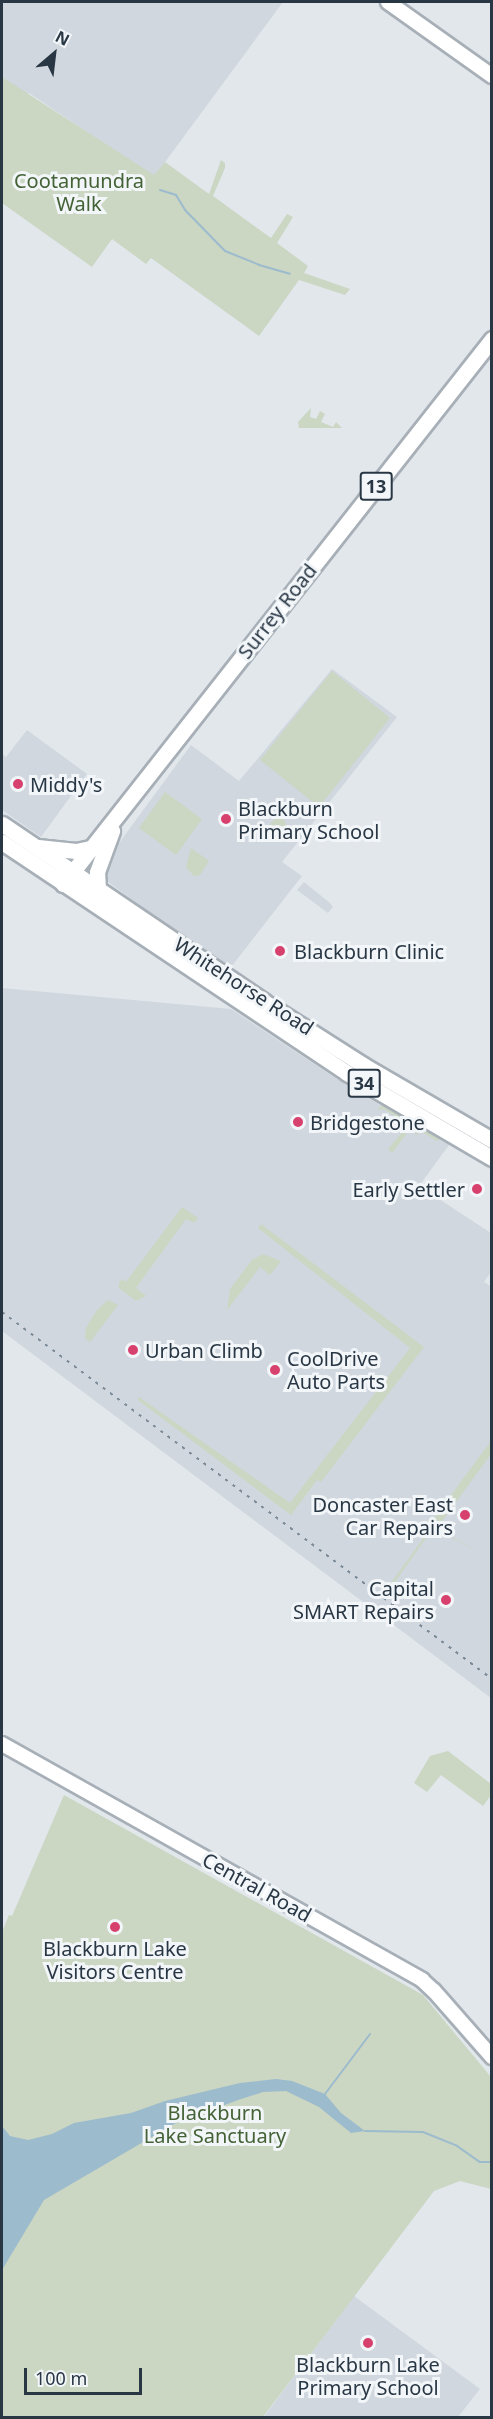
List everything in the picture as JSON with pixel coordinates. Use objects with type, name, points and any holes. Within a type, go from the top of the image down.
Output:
[{"type":"main road","name":"Surrey Road","points":[[68,878],[492,339]]},
{"type":"main road","points":[[98,889],[96,880],[99,864],[117,817]]},
{"type":"main road","name":"Whitehorse Road","points":[[2,824],[34,846],[68,878],[216,986],[259,1006],[492,1140]]},
{"type":"main road","name":"Whitehorse Road","points":[[2,842],[68,878],[98,889],[213,966],[259,1006],[347,1073],[492,1158]]},
{"type":"main road","points":[[34,846],[76,851],[90,849]]},
{"type":"main road","points":[[213,966],[220,980],[216,986]]},
{"type":"street","points":[[388,2],[492,76]]},
{"type":"street","name":"Central Road","points":[[2,1744],[422,1980],[492,2057]]},
{"type":"shaded area","points":[[2,2],[283,2],[154,177],[29,93],[26,96],[2,80]]},
{"type":"shaded area","name":"Blackburn Primary School","points":[[332,669],[397,717],[282,862],[302,876],[228,971],[107,881],[108,858],[191,745],[239,781]]},
{"type":"shaded area","points":[[27,730],[87,774],[41,837],[2,810],[2,754],[6,757]]},
{"type":"shaded area","points":[[304,882],[330,903],[333,907],[328,913],[297,890]]},
{"type":"shaded area","points":[[2,988],[231,1009],[346,1085],[449,1145],[419,1186],[491,1233],[491,1272],[484,1282],[492,1287],[491,1698],[2,1331]]},
{"type":"shaded area","name":"Blackburn Lake Primary School","points":[[354,2296],[480,2389],[458,2417],[263,2418]]},
{"type":"green space","name":"Cootamundra Walk","points":[[2,77],[154,175],[165,162],[209,194],[221,160],[225,163],[225,168],[213,196],[271,238],[287,214],[293,217],[277,243],[308,266],[304,273],[350,289],[345,295],[299,280],[259,336],[151,258],[146,264],[112,239],[92,267],[2,203]]},
{"type":"green space","points":[[311,408],[310,417],[316,419],[320,411],[325,414],[321,422],[333,427],[336,422],[342,428],[299,428],[298,422]]},
{"type":"green space","points":[[332,671],[390,718],[319,807],[260,760]]},
{"type":"green space","points":[[165,792],[202,819],[176,855],[139,828]]},
{"type":"green space","points":[[283,811],[284,821],[293,835],[288,842],[277,842],[270,824]]},
{"type":"green space","points":[[191,848],[209,861],[200,875],[194,876],[186,867]]},
{"type":"green space","points":[[382,1105],[440,1139],[437,1141],[421,1131],[417,1135],[410,1129],[392,1153],[388,1149],[406,1128],[406,1124],[384,1109],[377,1110]]},
{"type":"green space","points":[[182,1207],[198,1218],[194,1223],[186,1219],[136,1288],[146,1296],[136,1301],[119,1288],[119,1283],[122,1279],[126,1282]]},
{"type":"green space","points":[[261,1224],[424,1347],[321,1482],[317,1480],[291,1515],[138,1400],[139,1397],[290,1503],[410,1348],[258,1228]]},
{"type":"green space","points":[[263,1254],[281,1261],[270,1275],[260,1267],[227,1310],[230,1289],[252,1260]]},
{"type":"green space","points":[[108,1300],[118,1305],[90,1342],[85,1338],[86,1328],[97,1310]]},
{"type":"green space","points":[[491,1441],[491,1454],[437,1528],[475,1550],[433,1528],[390,1589],[388,1587],[423,1539],[420,1533],[424,1523],[434,1518]]},
{"type":"green space","points":[[448,1751],[491,1784],[491,1795],[483,1806],[441,1775],[427,1792],[414,1783],[430,1756]]},
{"type":"green space","name":"Blackburn Lake Sanctuary","points":[[64,1795],[423,1995],[491,2077],[491,2189],[460,2181],[434,2191],[263,2417],[2,2418],[2,1932],[9,1915],[12,1916]]},
{"type":"water","points":[[276,2079],[292,2081],[325,2094],[341,2113],[365,2131],[351,2133],[319,2107],[286,2091],[263,2092],[174,2124],[44,2200],[2,2270],[2,2126],[10,2136],[28,2140],[52,2134],[74,2123],[131,2113],[165,2101],[240,2083]]},
{"type":"waterway","points":[[160,190],[176,195],[185,210],[225,251],[259,265],[290,274]]},
{"type":"waterway","points":[[325,2094],[370,2034]]},
{"type":"waterway","points":[[365,2131],[423,2132],[457,2146],[480,2162],[492,2162]]},
{"type":"railway","points":[[2,1312],[492,1679]]},
{"type":"place","name":"Middy's","points":[[18,784]]},
{"type":"place","name":"Blackburn Primary School","points":[[226,819]]},
{"type":"place","name":"Blackburn Clinic","points":[[280,951]]},
{"type":"place","name":"Bridgestone","points":[[298,1122]]},
{"type":"place","name":"Early Settler","points":[[477,1189]]},
{"type":"place","name":"Urban Climb","points":[[133,1350]]},
{"type":"place","name":"CoolDrive Auto Parts","points":[[275,1370]]},
{"type":"place","name":"Doncaster East Car Repairs","points":[[465,1515]]},
{"type":"place","name":"Capital SMART Repairs","points":[[446,1600]]},
{"type":"place","name":"Blackburn Lake Visitors Centre","points":[[115,1927]]},
{"type":"place","name":"Blackburn Lake Primary School","points":[[368,2343]]}]
